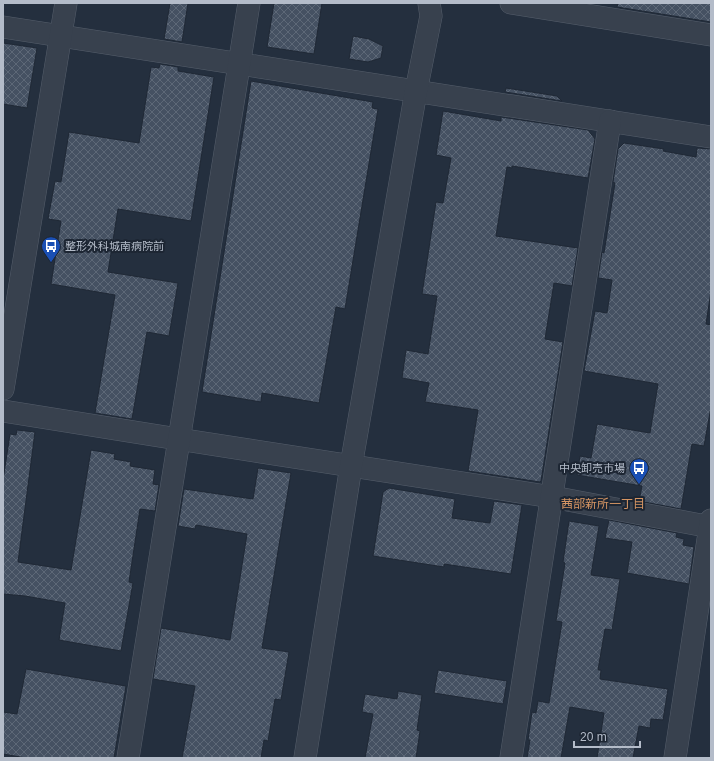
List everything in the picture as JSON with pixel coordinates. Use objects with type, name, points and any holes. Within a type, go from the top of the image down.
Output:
[{"type":"street","points":[[3,389],[66,3]]},
{"type":"street","points":[[128,758],[249,3]]},
{"type":"street","points":[[305,758],[351,466],[416,91],[431,16],[429,3]]},
{"type":"street","points":[[511,3],[711,35]]},
{"type":"street","points":[[3,27],[711,138]]},
{"type":"street","points":[[511,758],[610,121]]},
{"type":"street","points":[[3,411],[552,497],[711,524],[675,758]]},
{"type":"building","points":[[170,3],[188,3],[182,42],[164,39]]},
{"type":"building","points":[[274,3],[322,3],[314,54],[267,47]]},
{"type":"building","points":[[618,3],[711,3],[711,22],[617,7]]},
{"type":"building","points":[[353,36],[369,39],[383,46],[381,58],[368,62],[349,59]]},
{"type":"building","points":[[3,43],[37,48],[27,108],[3,104]]},
{"type":"building","points":[[160,64],[178,67],[178,71],[214,77],[191,221],[118,209],[108,272],[178,283],[169,336],[147,332],[132,419],[95,413],[115,295],[51,284],[61,221],[48,219],[55,181],[61,182],[69,132],[139,143],[151,67],[159,68]]},
{"type":"building","points":[[251,81],[373,102],[372,108],[378,109],[345,309],[336,307],[319,403],[262,393],[261,402],[202,392]]},
{"type":"building","points":[[506,88],[557,96],[562,101],[505,92]]},
{"type":"building","points":[[443,111],[501,121],[501,117],[588,130],[595,139],[588,178],[512,166],[512,168],[507,167],[496,236],[578,248],[572,286],[554,283],[545,339],[563,342],[540,482],[468,471],[478,410],[425,402],[429,383],[402,378],[406,350],[428,354],[437,296],[422,294],[436,202],[443,203],[451,158],[436,155]]},
{"type":"building","points":[[624,143],[664,149],[663,151],[696,157],[697,148],[711,149],[711,291],[706,324],[711,325],[711,407],[704,446],[692,444],[681,509],[639,501],[642,486],[577,475],[580,456],[591,458],[597,424],[650,433],[658,384],[584,371],[595,311],[607,313],[612,280],[598,278],[602,252],[604,253],[615,183],[613,182],[618,149]]},
{"type":"building","points":[[17,430],[35,432],[18,562],[71,570],[91,450],[115,454],[114,459],[131,462],[130,466],[155,470],[153,484],[159,485],[155,511],[140,509],[129,582],[133,583],[121,651],[59,640],[65,603],[3,594],[3,480],[10,434],[16,435]]},
{"type":"building","points":[[258,468],[291,473],[262,648],[289,652],[281,700],[275,699],[268,741],[264,740],[261,758],[182,758],[195,686],[153,679],[161,628],[230,640],[247,534],[196,525],[195,529],[178,526],[184,489],[253,499]]},
{"type":"building","points":[[389,488],[455,499],[452,518],[490,523],[494,501],[522,505],[511,574],[444,564],[444,567],[373,556],[383,492]]},
{"type":"building","points":[[609,520],[677,533],[676,537],[684,539],[683,545],[694,547],[689,584],[627,573],[632,542],[605,538]]},
{"type":"building","points":[[569,521],[599,526],[591,575],[620,579],[612,630],[605,629],[598,670],[601,670],[600,679],[668,689],[663,720],[651,719],[650,728],[639,726],[633,758],[597,758],[604,713],[570,707],[561,758],[527,758],[532,712],[536,713],[538,701],[549,703],[562,622],[556,621],[565,563],[563,562]]},
{"type":"building","points":[[26,669],[126,686],[114,758],[26,758],[3,754],[3,712],[17,714]]},
{"type":"building","points":[[438,670],[507,681],[503,704],[434,693]]},
{"type":"building","points":[[398,691],[422,695],[417,730],[420,731],[416,758],[365,758],[373,714],[362,712],[365,694],[397,699]]},
{"type":"place","name":"整形外科城南病院前","points":[[51,263]]},
{"type":"place","name":"中央卸売市場","points":[[639,485]]},
{"type":"district","name":"茜部新所一丁目","points":[[603,504]]}]
